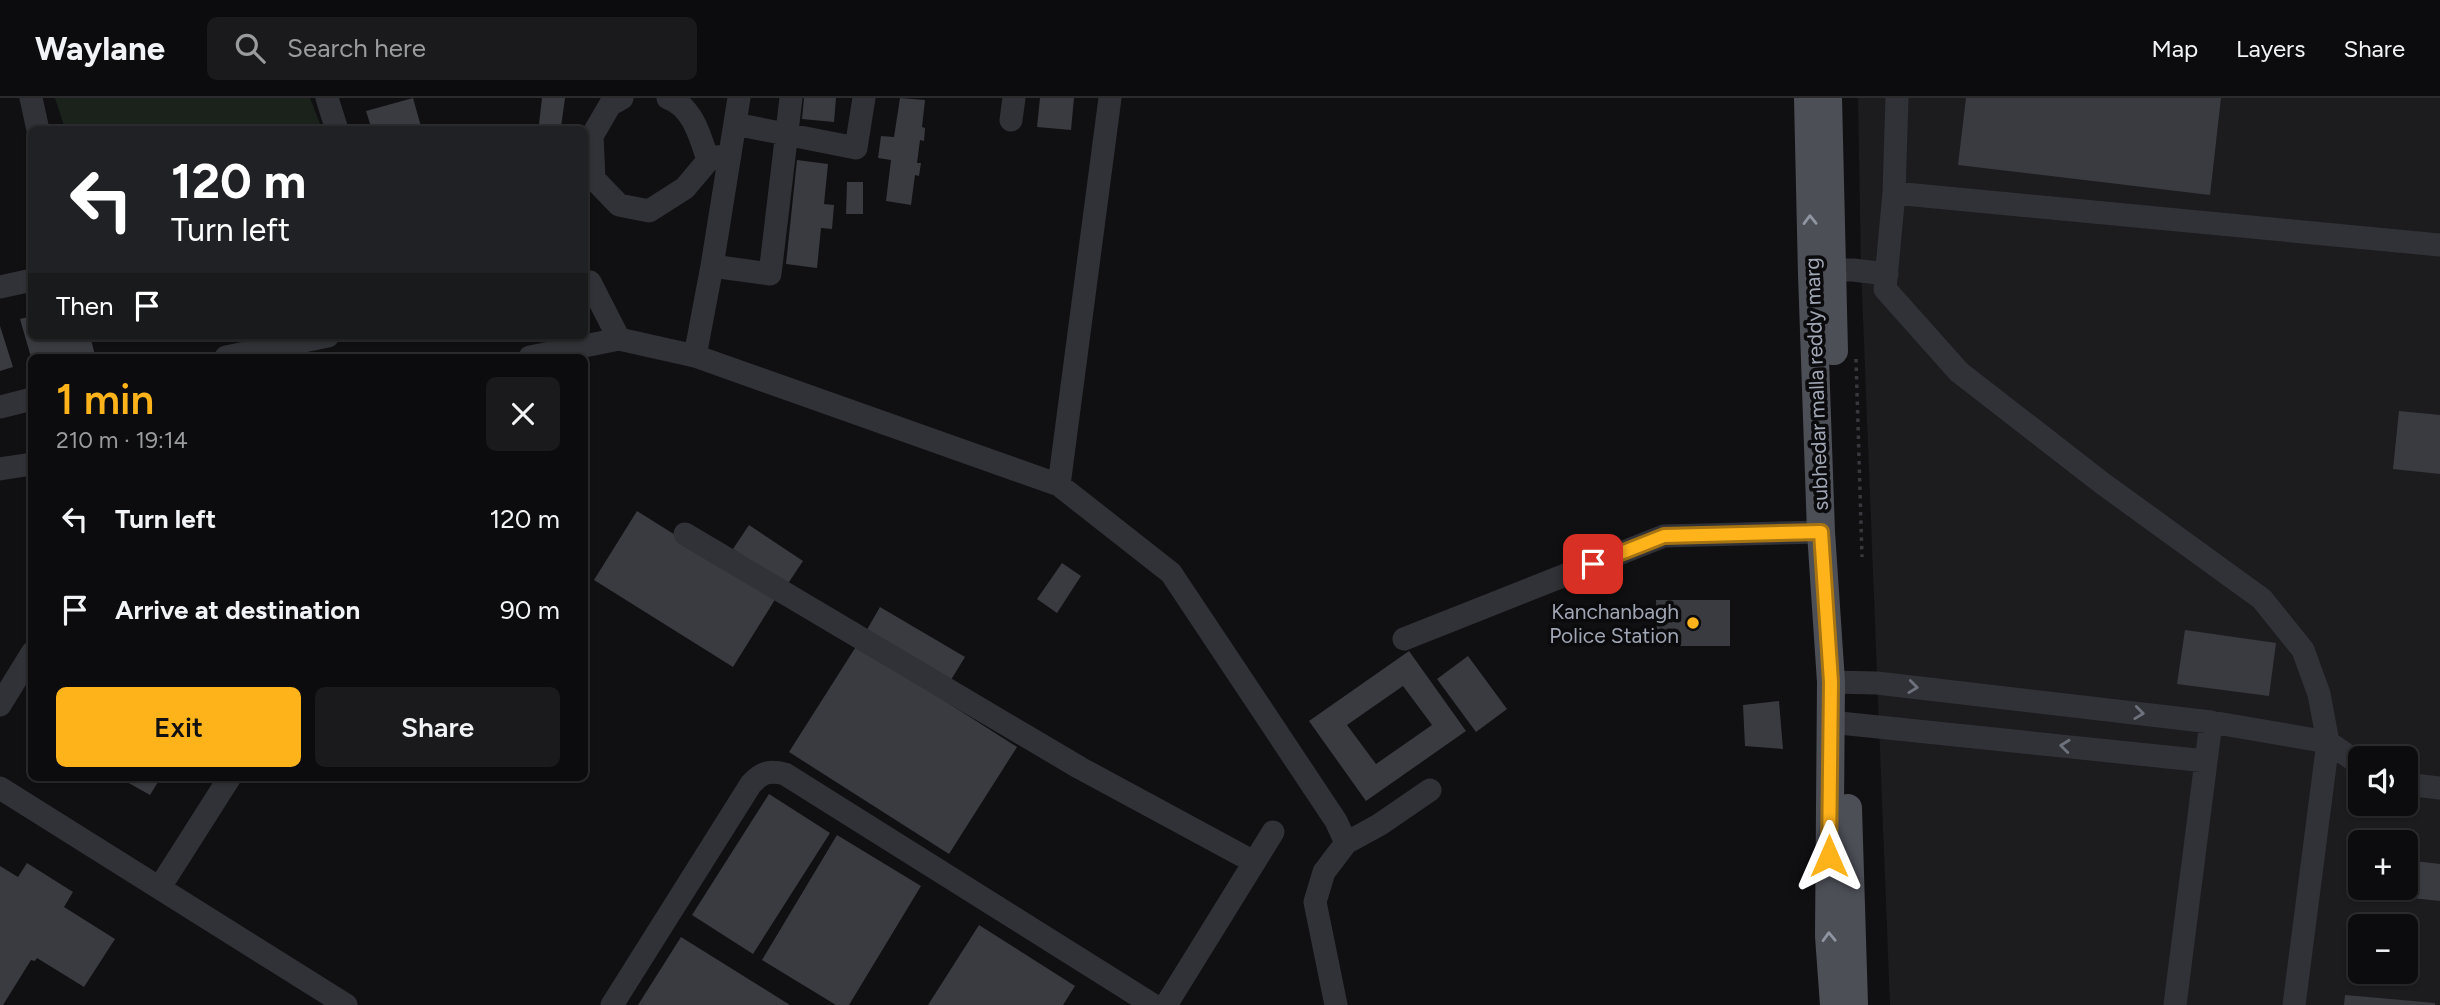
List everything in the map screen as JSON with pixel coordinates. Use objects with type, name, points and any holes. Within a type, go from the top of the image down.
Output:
[{"type":"main road","name":"subhedar malla reddy marg","points":[[1808,98],[1821,532],[1838,681]]},
{"type":"main road","name":"subhedar malla reddy marg","points":[[1828,98],[1838,681],[1829,936],[1834,1005]]},
{"type":"main road","name":"subhedar malla reddy marg","points":[[1837,723],[1854,1005]]},
{"type":"lane","points":[[31,98],[37,126]]},
{"type":"lane","points":[[327,98],[336,126]]},
{"type":"lane","points":[[622,98],[610,104],[592,136],[594,179],[619,205],[649,211],[685,188],[720,157]]},
{"type":"lane","points":[[668,98],[676,101],[697,126],[707,157],[720,157]]},
{"type":"lane","points":[[695,356],[712,266],[720,157],[735,124],[739,98]]},
{"type":"lane","points":[[712,266],[770,274],[790,98]]},
{"type":"lane","points":[[735,124],[856,148],[864,98]]},
{"type":"lane","points":[[1059,485],[1110,98]]},
{"type":"lane","points":[[1897,98],[1894,194],[1885,289],[1959,372],[2102,483],[2262,599],[2303,650],[2319,694],[2328,741],[2294,1005]]},
{"type":"lane","points":[[1894,194],[2440,245]]},
{"type":"lane","points":[[1831,271],[1853,270],[1887,274]]},
{"type":"lane","points":[[0,287],[28,281]]},
{"type":"lane","points":[[588,282],[619,339]]},
{"type":"lane","points":[[545,354],[619,339],[695,356],[1059,485],[1171,573],[1336,821],[1346,843]]},
{"type":"lane","points":[[241,354],[309,340]]},
{"type":"lane","points":[[0,407],[28,400]]},
{"type":"lane","points":[[0,469],[28,465]]},
{"type":"lane","points":[[1404,639],[1664,536],[1821,532]]},
{"type":"lane","points":[[685,534],[1080,768],[1254,862]]},
{"type":"lane","points":[[0,705],[28,660]]},
{"type":"lane","points":[[1838,681],[1877,683],[2210,722],[2328,741],[2348,756]]},
{"type":"lane","points":[[2175,1005],[2210,722]]},
{"type":"lane","points":[[1837,723],[2206,761]]},
{"type":"lane","points":[[612,1005],[751,784],[760,774],[773,771],[785,774],[1153,1005]]},
{"type":"lane","points":[[160,887],[227,781]]},
{"type":"lane","points":[[2418,785],[2440,788]]},
{"type":"lane","points":[[0,789],[346,1005]]},
{"type":"lane","points":[[1336,1005],[1315,902],[1324,872],[1346,843],[1430,790]]},
{"type":"lane","points":[[1166,1005],[1273,832]]},
{"type":"shaded area","points":[[55,98],[310,98],[321,126],[64,126]]},
{"type":"shaded area","points":[[1858,98],[2440,98],[2440,1005],[1890,1005],[1861,266]]},
{"type":"building","points":[[413,98],[421,126],[371,126],[366,111]]},
{"type":"building","points":[[542,98],[565,98],[561,126],[539,124]]},
{"type":"building","points":[[804,98],[836,98],[834,122],[802,119]]},
{"type":"building","points":[[900,98],[925,100],[922,127],[925,128],[924,141],[920,140],[917,163],[921,163],[919,176],[915,175],[911,205],[886,201],[891,160],[878,158],[881,136],[894,137]]},
{"type":"building","points":[[1040,98],[1074,98],[1071,130],[1037,127]]},
{"type":"building","points":[[1966,98],[2221,98],[2210,195],[1958,165]]},
{"type":"building","points":[[797,160],[828,164],[824,204],[834,205],[832,229],[821,228],[817,268],[786,264]]},
{"type":"building","points":[[847,182],[863,182],[863,214],[846,214]]},
{"type":"building","points":[[28,317],[28,340],[91,340],[95,354],[30,354],[20,319]]},
{"type":"building","points":[[0,326],[13,367],[0,371]]},
{"type":"building","points":[[2399,411],[2440,415],[2440,474],[2393,469]]},
{"type":"building","points":[[637,511],[776,598],[733,667],[594,580]]},
{"type":"building","points":[[749,525],[803,561],[787,585],[733,549]]},
{"type":"building","points":[[1062,563],[1081,576],[1057,613],[1037,599]]},
{"type":"building","name":"Kanchanbagh Police Station","points":[[1656,600],[1730,600],[1730,646],[1657,646]]},
{"type":"building","points":[[880,607],[965,657],[949,683],[865,633]]},
{"type":"building","points":[[2185,630],[2276,643],[2269,696],[2177,684]]},
{"type":"building","points":[[857,645],[1017,747],[949,854],[789,752]]},
{"type":"building","points":[[1409,651],[1466,731],[1366,801],[1309,721]],"holes":[[[1403,686],[1432,725],[1376,764],[1347,725]]]},
{"type":"building","points":[[1468,656],[1507,709],[1476,732],[1437,679]]},
{"type":"building","points":[[1779,701],[1783,749],[1745,746],[1743,705]]},
{"type":"building","points":[[125,781],[159,781],[150,795]]},
{"type":"building","points":[[769,794],[830,833],[753,954],[692,915]]},
{"type":"building","points":[[837,835],[921,886],[849,1005],[836,1005],[762,960]]},
{"type":"building","points":[[2418,861],[2440,864],[2440,901],[2418,899]]},
{"type":"building","points":[[27,863],[73,892],[64,907],[115,939],[84,987],[37,958],[35,961],[31,960],[3,1005],[0,1005],[0,866],[18,877]]},
{"type":"building","points":[[979,925],[1075,986],[1063,1005],[928,1005]]},
{"type":"building","points":[[681,937],[790,1005],[638,1005]]},
{"type":"building","points":[[2345,995],[2435,1003],[2435,1005],[2344,1005]]},
{"type":"place","name":"Kanchanbagh Police Station","points":[[1693,623]]},
{"type":"route","points":[[1593,564],[1664,536],[1821,532],[1831,682],[1829,856]]}]
